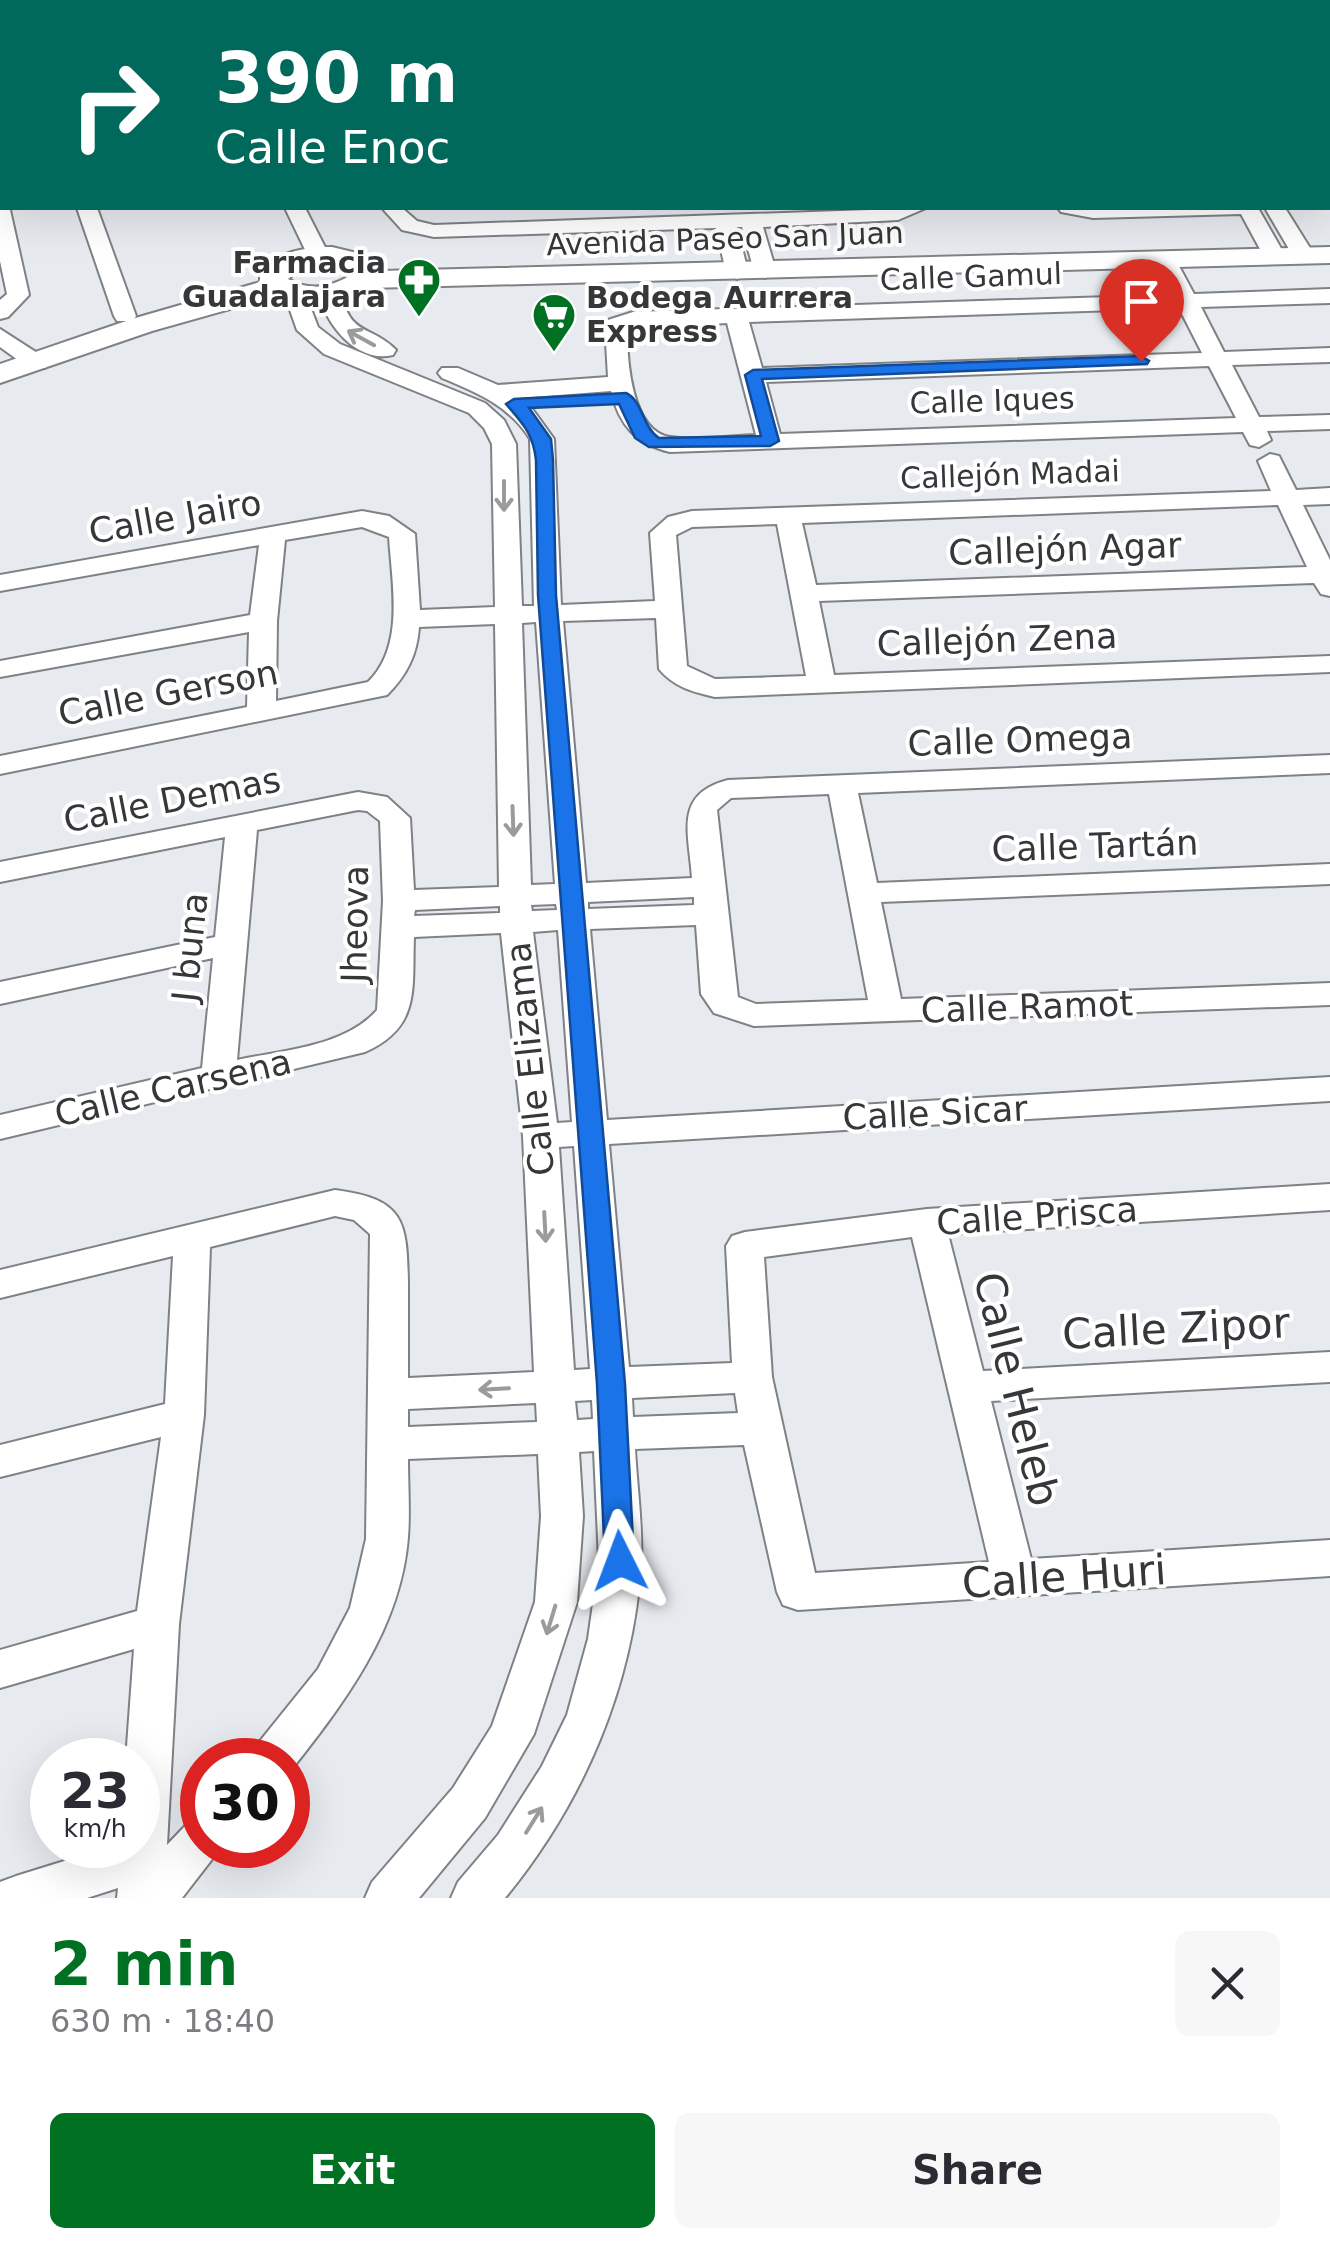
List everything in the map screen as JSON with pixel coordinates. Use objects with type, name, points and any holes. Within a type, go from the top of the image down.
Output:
[{"type":"street","points":[[0,210],[18,295],[0,312]]},
{"type":"street","points":[[88,210],[125,316]]},
{"type":"street","points":[[297,210],[318,255]]},
{"type":"street","points":[[393,210],[409,226],[434,230],[532,228],[661,215],[725,222],[800,213],[913,210]]},
{"type":"street","points":[[520,210],[532,228]]},
{"type":"street","points":[[1250,210],[1295,250]]},
{"type":"street","points":[[1277,210],[1295,250]]},
{"type":"street","points":[[750,221],[750,265]]},
{"type":"street","points":[[725,222],[750,265]]},
{"type":"street","name":"Avenida Paseo San Juan","points":[[362,273],[1164,258],[1295,250],[1330,241]]},
{"type":"street","name":"Avenida Paseo San Juan","points":[[750,265],[1295,250]]},
{"type":"street","points":[[0,374],[14,351],[125,316],[282,284],[330,294],[362,273],[345,257],[318,255],[286,263],[282,284],[308,330],[332,349],[485,400],[623,391]]},
{"type":"street","points":[[1164,258],[1219,358],[1328,579]]},
{"type":"street","points":[[14,351],[142,326],[282,284]]},
{"type":"street","points":[[330,294],[334,317],[349,333],[485,400]]},
{"type":"street","name":"Calle Gamul","points":[[623,391],[616,325],[633,319],[1330,296]]},
{"type":"street","points":[[736,315],[770,441]]},
{"type":"street","points":[[753,375],[1330,355]]},
{"type":"street","name":"Calle Iques","points":[[623,391],[641,434],[656,443],[1260,442],[1330,422]]},
{"type":"street","name":"Calle Elizama","points":[[476,1898],[515,1850],[550,1795],[589,1716],[610,1640],[620,1561],[611,1384],[548,604],[542,439],[534,423],[485,400]]},
{"type":"street","name":"Calle Elizama","points":[[389,1898],[469,1803],[512,1734],[556,1602],[562,1516],[541,1136],[516,908],[504,444],[485,400]]},
{"type":"street","name":"Callejón Madai","points":[[667,599],[662,533],[677,522],[692,519],[1330,496]]},
{"type":"street","points":[[788,515],[822,684]]},
{"type":"street","name":"Calle Jairo","points":[[0,584],[362,519],[380,521],[402,534],[404,609]]},
{"type":"street","points":[[262,713],[263,621],[273,535]]},
{"type":"street","name":"Callejón Agar","points":[[803,594],[1328,579]]},
{"type":"street","points":[[404,609],[667,599]]},
{"type":"street","name":"Callejón Zena","points":[[667,599],[673,669],[695,684],[714,688],[1330,664]]},
{"type":"street","name":"Calle Gerson","points":[[0,765],[377,689],[392,678],[400,663],[404,609]]},
{"type":"street","points":[[0,669],[263,621]]},
{"type":"street","name":"Calle Omega","points":[[708,900],[702,810],[714,794],[728,789],[1330,764]]},
{"type":"street","points":[[842,785],[887,1013]]},
{"type":"street","name":"Calle Demas","points":[[0,872],[358,801]]},
{"type":"street","name":"Jheova","points":[[345,1047],[368,1038],[384,1026],[394,1011],[398,914],[394,818],[376,803],[358,801]]},
{"type":"street","name":"J buna","points":[[218,1078],[242,824]]},
{"type":"street","name":"Calle Tartán","points":[[864,893],[1330,874]]},
{"type":"street","points":[[398,914],[708,900]]},
{"type":"street","name":"Calle Ramot","points":[[708,900],[718,994],[726,1005],[754,1015],[1330,994]]},
{"type":"street","points":[[0,993],[232,944]]},
{"type":"street","name":"Calle Carsena","points":[[0,1128],[345,1047]]},
{"type":"street","name":"Calle Sicar","points":[[541,1136],[1330,1090]]},
{"type":"street","name":"Calle Prisca","points":[[752,1377],[745,1246],[927,1222],[1330,1197]]},
{"type":"street","points":[[0,1284],[335,1203],[360,1206],[380,1218],[389,1233],[386,1538],[371,1609],[334,1683],[290,1738]]},
{"type":"street","name":"Calle Heleb","points":[[927,1222],[1014,1578]]},
{"type":"street","points":[[145,1885],[158,1624],[184,1415],[192,1240]]},
{"type":"street","name":"Calle Zipor","points":[[967,1387],[1330,1367]]},
{"type":"street","points":[[388,1444],[760,1428],[752,1377],[390,1394]]},
{"type":"street","points":[[0,1461],[184,1415]]},
{"type":"street","name":"Calle Huri","points":[[760,1428],[798,1592],[1330,1558]]},
{"type":"street","points":[[0,1668],[158,1624]]},
{"type":"street","points":[[16,1898],[145,1885],[180,1857]]},
{"type":"place","name":"Farmacia Guadalajara","points":[[419,318]]},
{"type":"place","name":"Bodega Aurrera Express","points":[[554,353]]},
{"type":"route","points":[[620,1561],[611,1384],[547,595],[545,460],[542,439],[534,423],[514,404],[626,398],[641,434],[656,443],[770,441],[753,375],[1141,361]]}]
